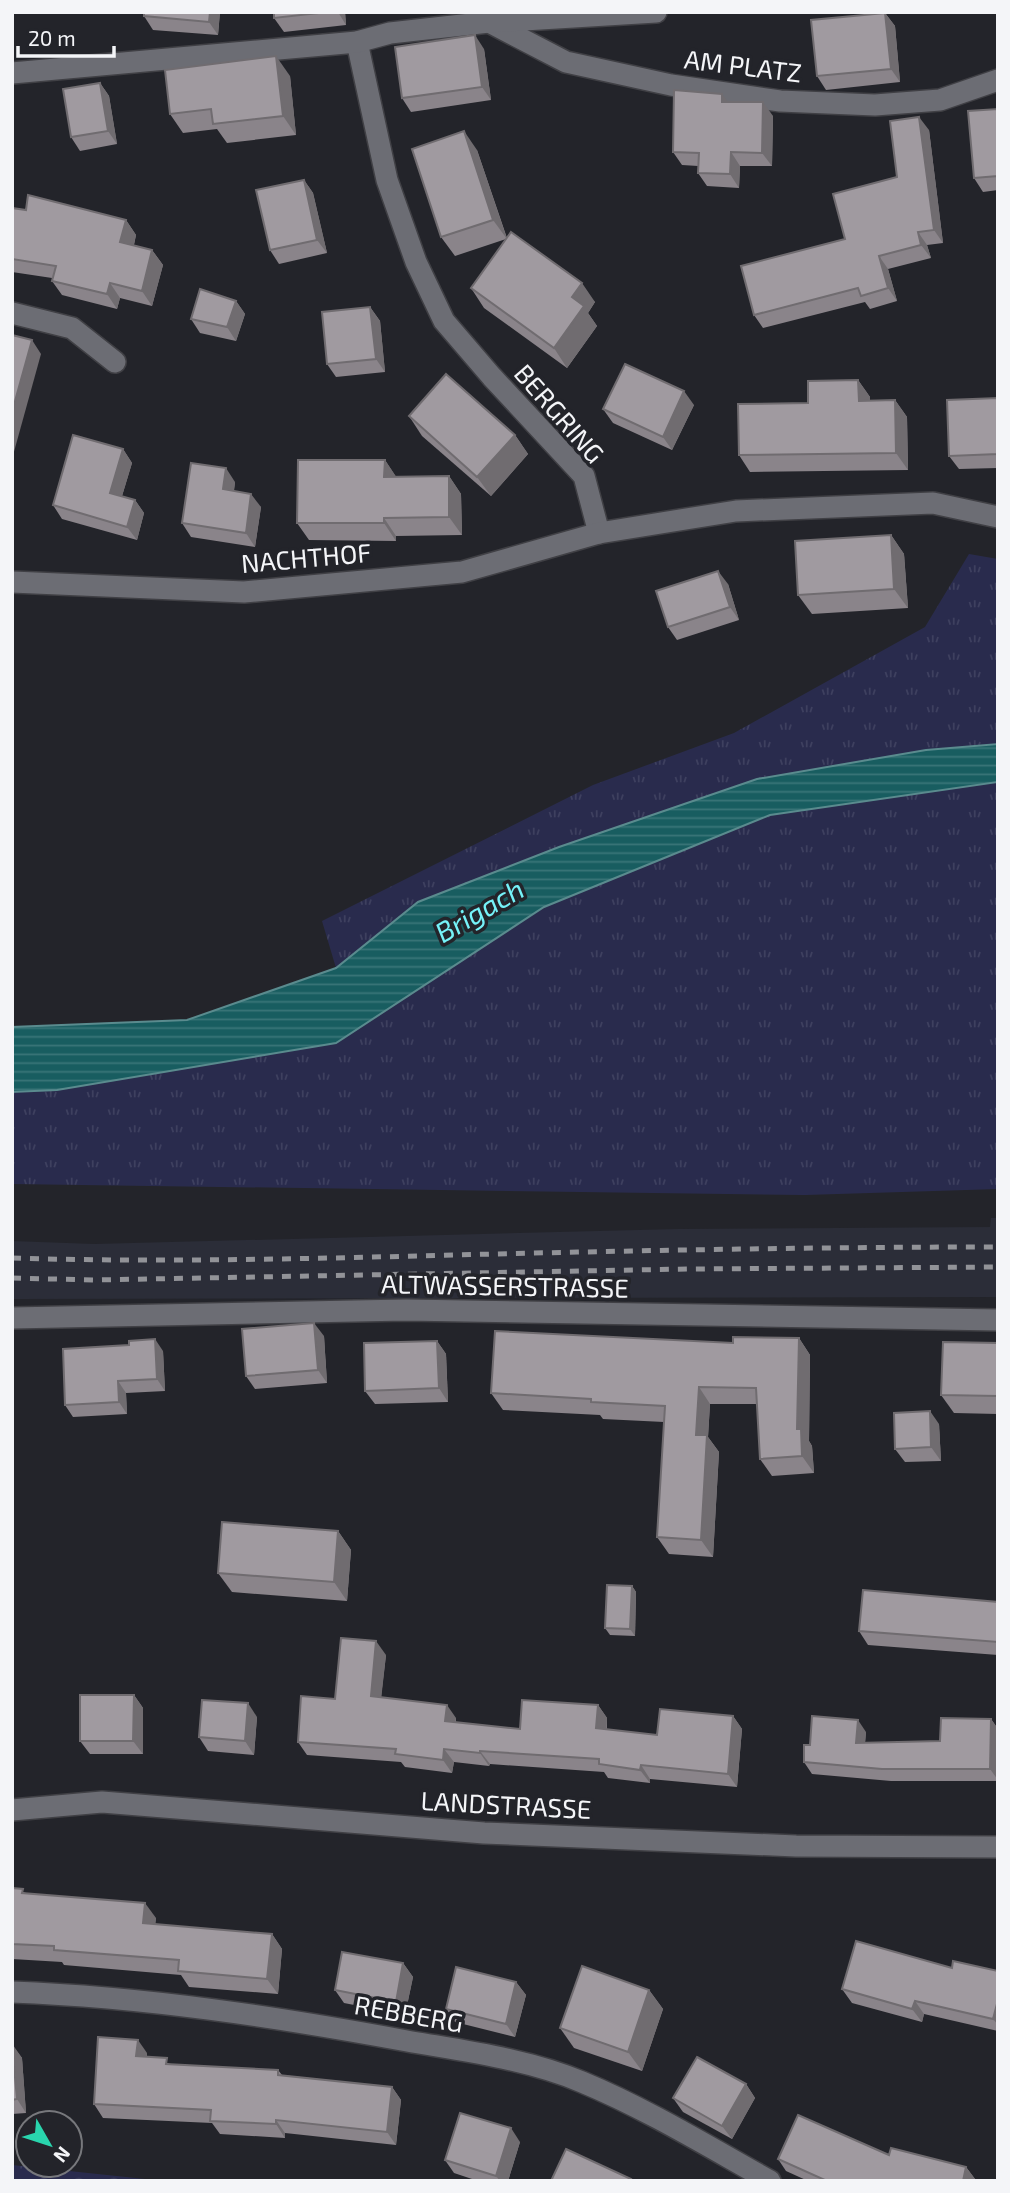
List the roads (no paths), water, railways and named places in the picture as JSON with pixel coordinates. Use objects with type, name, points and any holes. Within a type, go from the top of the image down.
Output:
[{"type":"street","points":[[390,33],[399,12]]},
{"type":"street","points":[[12,74],[357,42],[390,33],[489,22],[656,12]]},
{"type":"street","name":"AM PLATZ","points":[[489,22],[566,62],[671,85],[780,101],[876,105],[940,100],[998,80]]},
{"type":"street","name":"BERGRING","points":[[357,42],[387,180],[416,261],[444,321],[584,476],[599,533]]},
{"type":"street","points":[[12,313],[72,328],[115,362]]},
{"type":"street","points":[[599,533],[736,511],[933,503],[998,517]]},
{"type":"street","name":"NACHTHOF","points":[[12,582],[244,592],[462,572],[599,533]]},
{"type":"street","name":"ALTWASSERSTRASSE","points":[[12,1318],[406,1310],[998,1320]]},
{"type":"street","name":"LANDSTRASSE","points":[[12,1810],[102,1802],[484,1833],[796,1846],[998,1847]]},
{"type":"street","name":"REBBERG","points":[[12,1992],[78,1995],[301,2022],[505,2059],[581,2081],[650,2115],[770,2181]]},
{"type":"water","name":"Brigach","points":[[998,744],[998,782],[770,815],[544,907],[336,1043],[57,1090],[12,1092],[12,1027],[187,1020],[336,968],[418,902],[559,847],[757,779],[926,750]]},
{"type":"railway","points":[[12,1258],[253,1259],[998,1247]]},
{"type":"railway","points":[[12,1278],[93,1280],[687,1269],[998,1267]]}]
